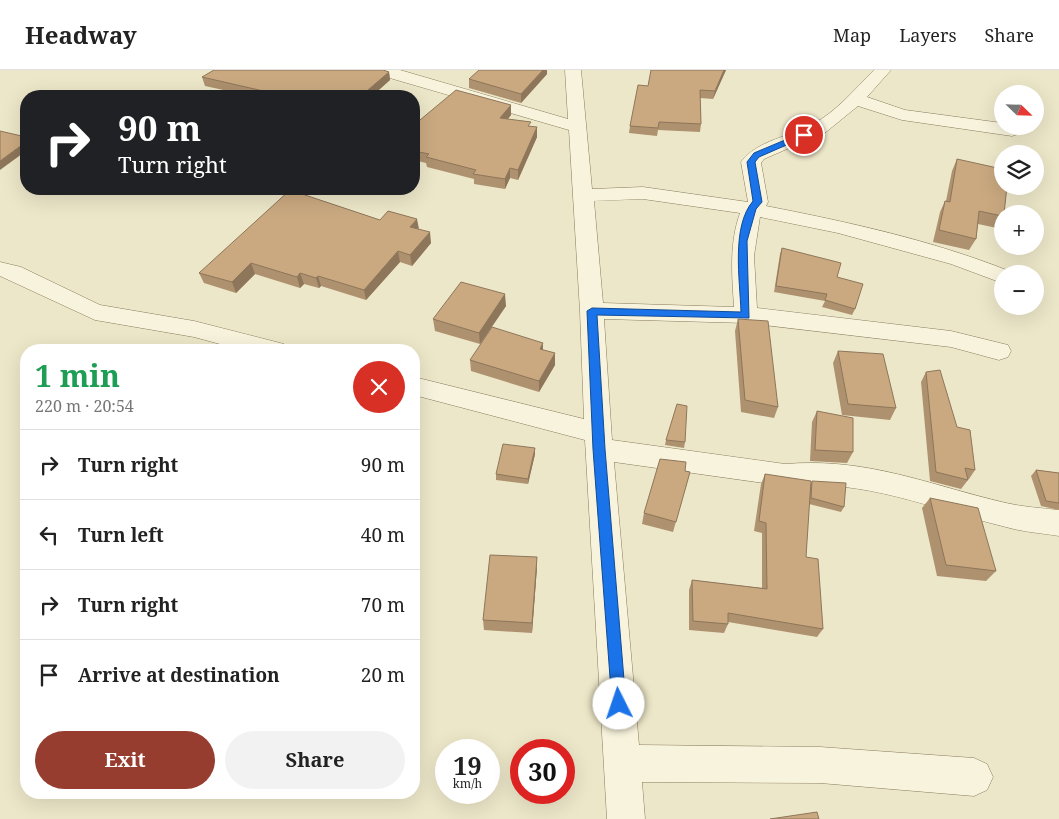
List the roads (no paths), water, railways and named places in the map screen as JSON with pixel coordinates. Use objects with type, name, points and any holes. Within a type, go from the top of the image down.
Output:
[{"type":"street","points":[[382,70],[576,127]]},
{"type":"street","points":[[572,70],[592,311],[599,441],[624,764],[626,819]]},
{"type":"street","points":[[746,316],[743,241],[752,209],[758,202],[751,162],[757,155],[820,128],[855,99],[883,70]]},
{"type":"street","points":[[855,99],[902,116],[994,128]]},
{"type":"street","points":[[583,195],[643,193],[752,209],[841,227],[959,259],[994,273]]},
{"type":"street","points":[[0,269],[13,272],[95,312],[194,329],[252,344]]},
{"type":"street","points":[[592,311],[746,316],[950,339],[999,352]]},
{"type":"street","points":[[420,388],[599,441],[785,475],[807,471],[865,477],[1008,516],[1059,523]]},
{"type":"street","points":[[624,764],[820,765],[974,777]]}]
